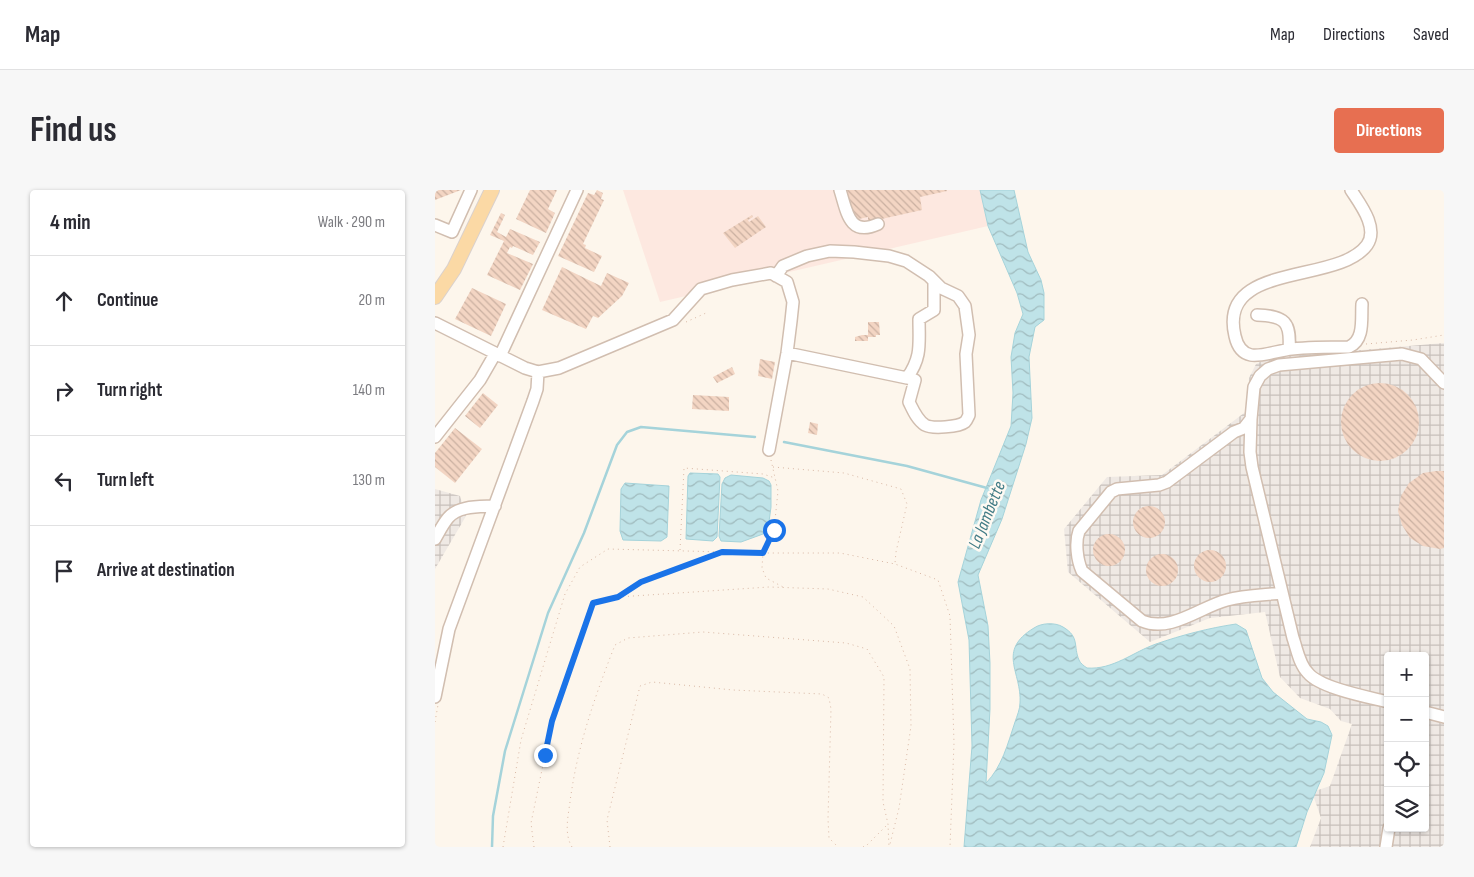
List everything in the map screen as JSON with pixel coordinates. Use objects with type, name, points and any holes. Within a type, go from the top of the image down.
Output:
[{"type":"main road","points":[[435,292],[451,267],[490,190]]},
{"type":"main road","points":[[435,297],[454,269],[490,190]]},
{"type":"street","points":[[435,225],[452,232],[471,190]]},
{"type":"street","points":[[435,437],[480,380],[497,355],[577,190]]},
{"type":"street","points":[[841,190],[847,214],[857,227],[870,228],[878,224]]},
{"type":"street","points":[[1351,190],[1363,208],[1369,222],[1370,239],[1367,245],[1356,256],[1342,262],[1276,280],[1247,292],[1235,309],[1233,317],[1238,346],[1251,355],[1289,349],[1349,347],[1359,339],[1362,304]]},
{"type":"street","points":[[776,276],[783,266],[807,256],[830,252],[853,252],[889,256],[907,261],[929,276],[941,288],[958,296],[965,306],[969,335],[966,354],[969,415],[966,421],[958,426],[930,427],[916,416],[909,402],[915,380],[787,353]]},
{"type":"street","points":[[435,323],[497,355],[538,372],[559,368],[585,358],[673,320],[701,289],[733,280],[771,274],[787,282],[793,302],[787,353],[769,450]]},
{"type":"street","points":[[907,378],[913,370],[919,353],[919,319],[934,310],[934,281]]},
{"type":"street","points":[[1257,315],[1277,317],[1288,327],[1290,334],[1289,349]]},
{"type":"street","points":[[1384,701],[1323,684],[1308,674],[1301,663],[1293,638],[1252,467],[1249,437],[1254,387],[1260,376],[1268,369],[1279,365],[1402,354],[1421,359],[1444,383]]},
{"type":"street","points":[[435,697],[449,629],[533,401],[537,389],[538,372]]},
{"type":"street","points":[[1251,419],[1244,428],[1234,432],[1167,482],[1159,485],[1117,489],[1111,492],[1079,531],[1077,536],[1079,565],[1082,570],[1147,624],[1175,621],[1226,600],[1282,593]]},
{"type":"street","points":[[435,539],[448,517],[456,512],[466,508],[495,506]]},
{"type":"street","points":[[1429,713],[1444,717]]},
{"type":"street","points":[[1386,847],[1388,832]]},
{"type":"path","points":[[1355,344],[1381,344],[1444,335]]},
{"type":"path","points":[[769,450],[778,491],[774,530],[763,553],[761,568],[766,578],[784,587]]},
{"type":"path","points":[[680,551],[684,468],[763,474],[775,478]]},
{"type":"path","points":[[773,468],[843,473],[901,489],[907,504],[895,564]]},
{"type":"path","points":[[503,847],[521,740],[565,594],[580,567],[608,549],[840,553],[895,564],[938,580],[949,616],[954,743],[950,847]]},
{"type":"path","points":[[618,597],[641,582],[722,552]]},
{"type":"path","points":[[534,847],[531,823],[552,721],[593,603],[618,597],[769,587],[829,590],[863,597],[894,626],[911,669],[911,726],[899,808],[889,847],[888,824],[883,802],[884,677],[867,649],[846,643],[703,632],[628,638],[615,645],[591,707],[573,775],[567,827],[572,847]]},
{"type":"path","points":[[610,847],[607,820],[625,744],[640,686],[652,682],[733,690],[822,694],[829,698],[831,709],[828,820],[829,838],[837,847]]},
{"type":"path","points":[[863,847],[888,824]]},
{"type":"shaded area","points":[[623,190],[980,190],[988,226],[660,302]]},
{"type":"shaded area","points":[[1444,343],[1444,847],[1310,847],[1321,818],[1312,792],[1330,786],[1352,724],[1341,721],[1330,709],[1300,698],[1280,677],[1265,612],[1210,618],[1150,642],[1068,572],[1064,529],[1107,477],[1162,475],[1248,410],[1249,378],[1256,364],[1268,358]]},
{"type":"shaded area","points":[[435,489],[460,496],[466,516],[435,569]]},
{"type":"water","name":"La Jambette","points":[[980,190],[1014,190],[1028,252],[1041,280],[1044,293],[1044,320],[1035,327],[1029,357],[1032,418],[1026,444],[1002,519],[978,575],[988,626],[990,663],[990,709],[986,783],[992,777],[1004,754],[1019,708],[1020,692],[1013,663],[1013,654],[1016,645],[1034,628],[1048,624],[1056,624],[1063,627],[1074,638],[1080,662],[1087,668],[1096,668],[1114,663],[1147,647],[1166,641],[1236,624],[1246,630],[1262,678],[1273,692],[1307,719],[1321,722],[1328,726],[1332,735],[1324,773],[1307,812],[1296,847],[964,847],[972,746],[969,640],[958,582],[981,500],[1011,426],[1013,393],[1011,357],[1015,333],[1023,314],[1017,293],[988,226]]},
{"type":"water","points":[[690,473],[718,474],[720,477],[717,537],[713,541],[686,539],[688,476]]},
{"type":"water","points":[[731,475],[763,478],[769,481],[771,485],[768,529],[763,534],[741,542],[721,541],[719,536],[722,484],[725,478]]},
{"type":"water","points":[[625,483],[669,486],[667,537],[661,541],[623,540],[620,531],[621,489]]},
{"type":"building","points":[[435,190],[461,190],[435,200]]},
{"type":"building","points":[[530,190],[557,190],[548,209],[555,213],[546,233],[516,219]]},
{"type":"building","points":[[597,190],[603,193],[601,199],[604,200],[583,244],[586,245],[585,248],[602,256],[594,272],[558,256],[588,193],[594,195]]},
{"type":"building","points":[[847,190],[947,191],[920,197],[922,210],[868,222],[868,217],[854,220]]},
{"type":"building","points":[[501,213],[505,215],[497,232],[506,237],[510,229],[540,242],[533,255],[513,246],[512,248],[510,247],[507,253],[533,264],[520,290],[487,275],[504,241],[490,235]]},
{"type":"building","points":[[752,215],[753,217],[748,220],[749,222],[758,216],[766,227],[735,248],[723,233]]},
{"type":"building","points":[[562,267],[601,286],[607,273],[629,283],[622,296],[598,318],[593,316],[586,329],[542,310]]},
{"type":"building","points":[[472,288],[506,304],[491,336],[455,319]]},
{"type":"building","points":[[868,322],[879,322],[880,335],[868,337]]},
{"type":"building","points":[[868,335],[868,341],[855,341],[855,337]]},
{"type":"building","points":[[760,359],[775,362],[772,379],[758,376]]},
{"type":"building","points":[[732,367],[735,374],[717,383],[713,377]]},
{"type":"building","points":[[1380,383],[1395,386],[1407,395],[1416,407],[1419,422],[1416,437],[1407,449],[1395,458],[1380,461],[1365,458],[1353,449],[1344,437],[1341,422],[1344,407],[1353,395],[1365,386]]},
{"type":"building","points":[[483,393],[498,405],[480,428],[465,416]]},
{"type":"building","points":[[693,395],[729,397],[729,411],[692,409]]},
{"type":"building","points":[[810,422],[818,424],[817,435],[808,433]]},
{"type":"building","points":[[455,428],[482,449],[455,483],[435,467],[435,453]]},
{"type":"building","points":[[1444,471],[1444,548],[1440,549],[1423,546],[1410,538],[1402,525],[1398,511],[1401,496],[1409,483],[1423,473]]},
{"type":"building","points":[[1149,506],[1160,511],[1165,522],[1160,533],[1149,538],[1138,533],[1133,522],[1138,511]]},
{"type":"building","points":[[1109,534],[1120,539],[1125,550],[1120,561],[1109,566],[1098,561],[1093,550],[1098,539]]},
{"type":"building","points":[[1210,550],[1221,555],[1226,566],[1221,577],[1210,582],[1199,577],[1194,566],[1199,555]]},
{"type":"building","points":[[1162,554],[1173,559],[1178,570],[1173,581],[1162,586],[1151,581],[1146,570],[1151,559]]},
{"type":"waterway","points":[[492,847],[493,816],[505,751],[548,613],[584,533],[617,445],[627,432],[641,427],[755,437]]},
{"type":"waterway","name":"La Jambette","points":[[784,442],[907,466],[987,488]]},
{"type":"route","points":[[545,755],[552,721],[593,603],[618,597],[641,582],[722,552],[763,553],[774,530]]}]
